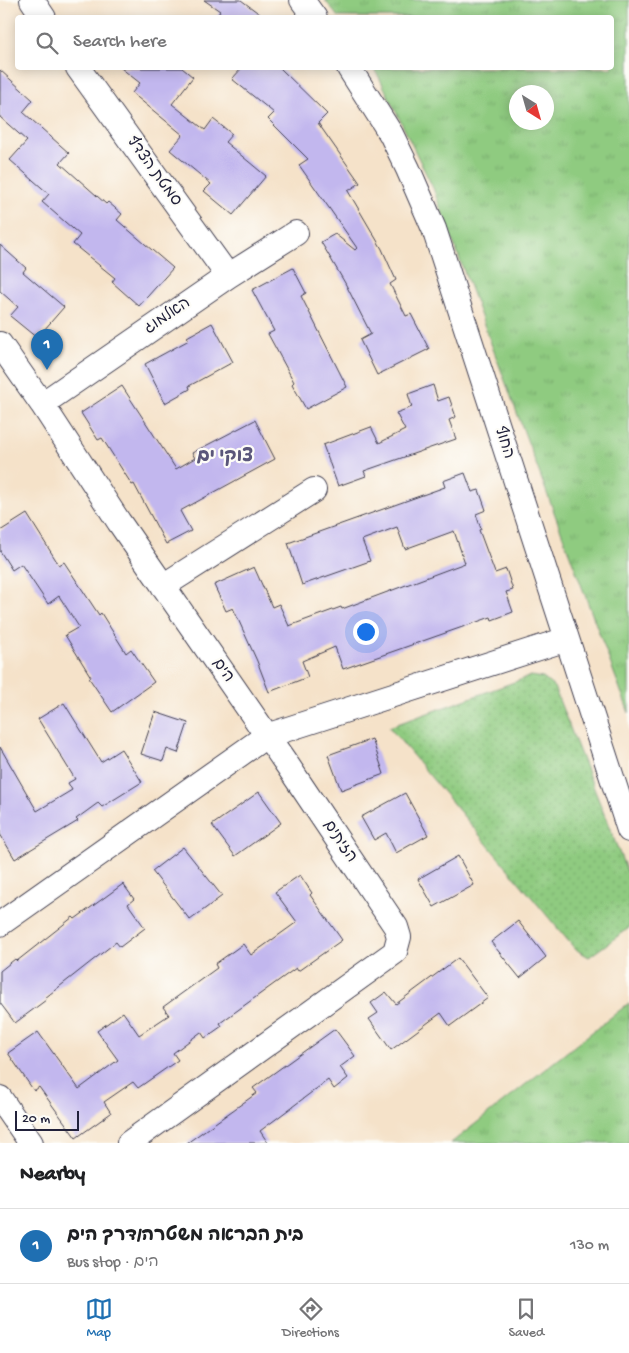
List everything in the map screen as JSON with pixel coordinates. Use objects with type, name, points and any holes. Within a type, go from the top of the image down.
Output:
[{"type":"street","points":[[32,0],[42,15]]},
{"type":"street","points":[[302,0],[313,15]]},
{"type":"street","name":"סמטת הצדף","points":[[79,70],[228,276]]},
{"type":"street","name":"החוף","points":[[350,70],[391,134],[434,229],[629,830]]},
{"type":"street","name":"האלמוג","points":[[42,404],[228,276],[296,233]]},
{"type":"street","name":"הים","points":[[0,344],[266,736]]},
{"type":"street","points":[[163,586],[314,490]]},
{"type":"street","points":[[0,924],[266,736],[567,639]]},
{"type":"street","name":"הזיתים","points":[[129,1143],[394,952],[399,937],[396,927],[266,736]]},
{"type":"street","points":[[0,1098],[30,1143]]},
{"type":"green space","points":[[325,0],[629,0],[629,713],[433,188],[374,70],[614,70],[614,15],[336,15]]},
{"type":"green space","points":[[531,676],[543,678],[554,687],[629,877],[629,928],[589,957],[575,949],[389,727]]},
{"type":"green space","points":[[629,1003],[629,1143],[451,1143]]},
{"type":"building","points":[[204,0],[241,0],[261,15],[218,15],[220,11]]},
{"type":"building","points":[[0,70],[33,100],[23,112],[69,153],[60,163],[106,204],[108,202],[122,214],[117,220],[173,268],[139,306],[112,282],[115,278],[73,244],[80,235],[42,202],[49,194],[10,160],[27,141],[0,117]]},
{"type":"building","points":[[124,70],[184,70],[193,77],[172,104],[205,130],[213,119],[232,134],[225,142],[266,176],[233,215],[204,191],[211,184],[170,150],[183,135],[132,93],[140,83]]},
{"type":"building","points":[[240,70],[282,70],[327,114],[318,123],[360,183],[348,191],[382,249],[396,280],[390,284],[406,316],[411,314],[429,349],[377,375],[360,340],[371,334],[345,283],[321,242],[335,234],[355,250],[357,248],[299,165],[308,159],[268,119],[274,113],[232,79]]},
{"type":"building","points":[[0,245],[26,268],[23,272],[64,307],[37,338],[10,316],[18,307],[0,291]]},
{"type":"building","points":[[293,268],[306,293],[301,296],[347,387],[306,409],[268,334],[274,331],[252,290]]},
{"type":"building","points":[[212,323],[233,362],[189,386],[190,389],[165,403],[145,364],[189,340],[187,337]]},
{"type":"building","points":[[433,385],[438,401],[449,397],[456,417],[449,420],[456,439],[364,471],[366,476],[338,486],[323,445],[371,427],[379,443],[405,430],[396,413],[412,407],[408,394]]},
{"type":"building","points":[[122,386],[176,469],[195,458],[192,453],[255,420],[275,459],[180,511],[191,531],[166,544],[134,484],[132,485],[102,438],[98,440],[81,413]]},
{"type":"building","points":[[465,473],[472,492],[479,490],[486,510],[476,514],[481,529],[479,530],[495,573],[506,569],[513,590],[506,592],[513,612],[492,620],[491,617],[343,669],[335,647],[302,661],[308,677],[269,692],[233,608],[226,611],[214,585],[254,567],[272,607],[279,604],[289,626],[341,607],[342,609],[465,563],[454,531],[405,549],[397,527],[362,540],[370,561],[302,585],[288,543],[445,487],[443,481]]},
{"type":"building","points":[[27,514],[59,565],[64,562],[99,615],[101,613],[126,653],[131,649],[154,682],[112,712],[89,678],[91,677],[65,635],[79,627],[59,596],[48,604],[21,564],[12,570],[0,551],[0,531]]},
{"type":"building","points":[[64,703],[101,762],[121,749],[142,782],[102,807],[98,803],[76,819],[78,821],[15,859],[0,834],[0,747],[37,811],[72,790],[68,783],[75,779],[38,719]]},
{"type":"building","points":[[155,712],[188,723],[178,753],[167,749],[163,761],[141,754]]},
{"type":"building","points":[[372,739],[384,774],[341,790],[328,755]]},
{"type":"building","points":[[259,792],[281,823],[235,856],[212,825]]},
{"type":"building","points":[[405,793],[428,835],[396,853],[386,833],[374,840],[361,817]]},
{"type":"building","points":[[183,847],[222,896],[190,920],[152,871]]},
{"type":"building","points":[[458,856],[474,885],[434,907],[418,879]]},
{"type":"building","points":[[300,875],[312,893],[310,895],[342,940],[298,971],[296,968],[220,1023],[222,1026],[205,1038],[201,1032],[173,1053],[178,1060],[138,1088],[133,1082],[104,1102],[111,1113],[76,1138],[39,1087],[34,1091],[8,1053],[38,1032],[79,1089],[118,1060],[97,1031],[123,1012],[139,1035],[169,1015],[163,1007],[217,968],[215,964],[243,944],[251,955],[297,922],[275,892]]},
{"type":"building","points":[[123,884],[134,899],[128,904],[145,928],[120,947],[116,942],[15,1023],[0,1003],[0,971],[15,959],[17,961],[73,917],[75,919]]},
{"type":"building","points":[[518,921],[546,957],[520,978],[491,942]]},
{"type":"building","points":[[458,958],[488,998],[450,1026],[441,1013],[391,1050],[369,1019],[378,1013],[371,1003],[386,992],[396,1004]]},
{"type":"building","points":[[335,1029],[355,1056],[340,1067],[348,1078],[334,1089],[328,1080],[260,1131],[268,1143],[187,1143],[257,1093],[253,1088]]},
{"type":"place","name":"בית הבראה משטרה/דרך הים","points":[[47,370]]},
{"type":"district","name":"צוקי ים","points":[[225,457]]}]
